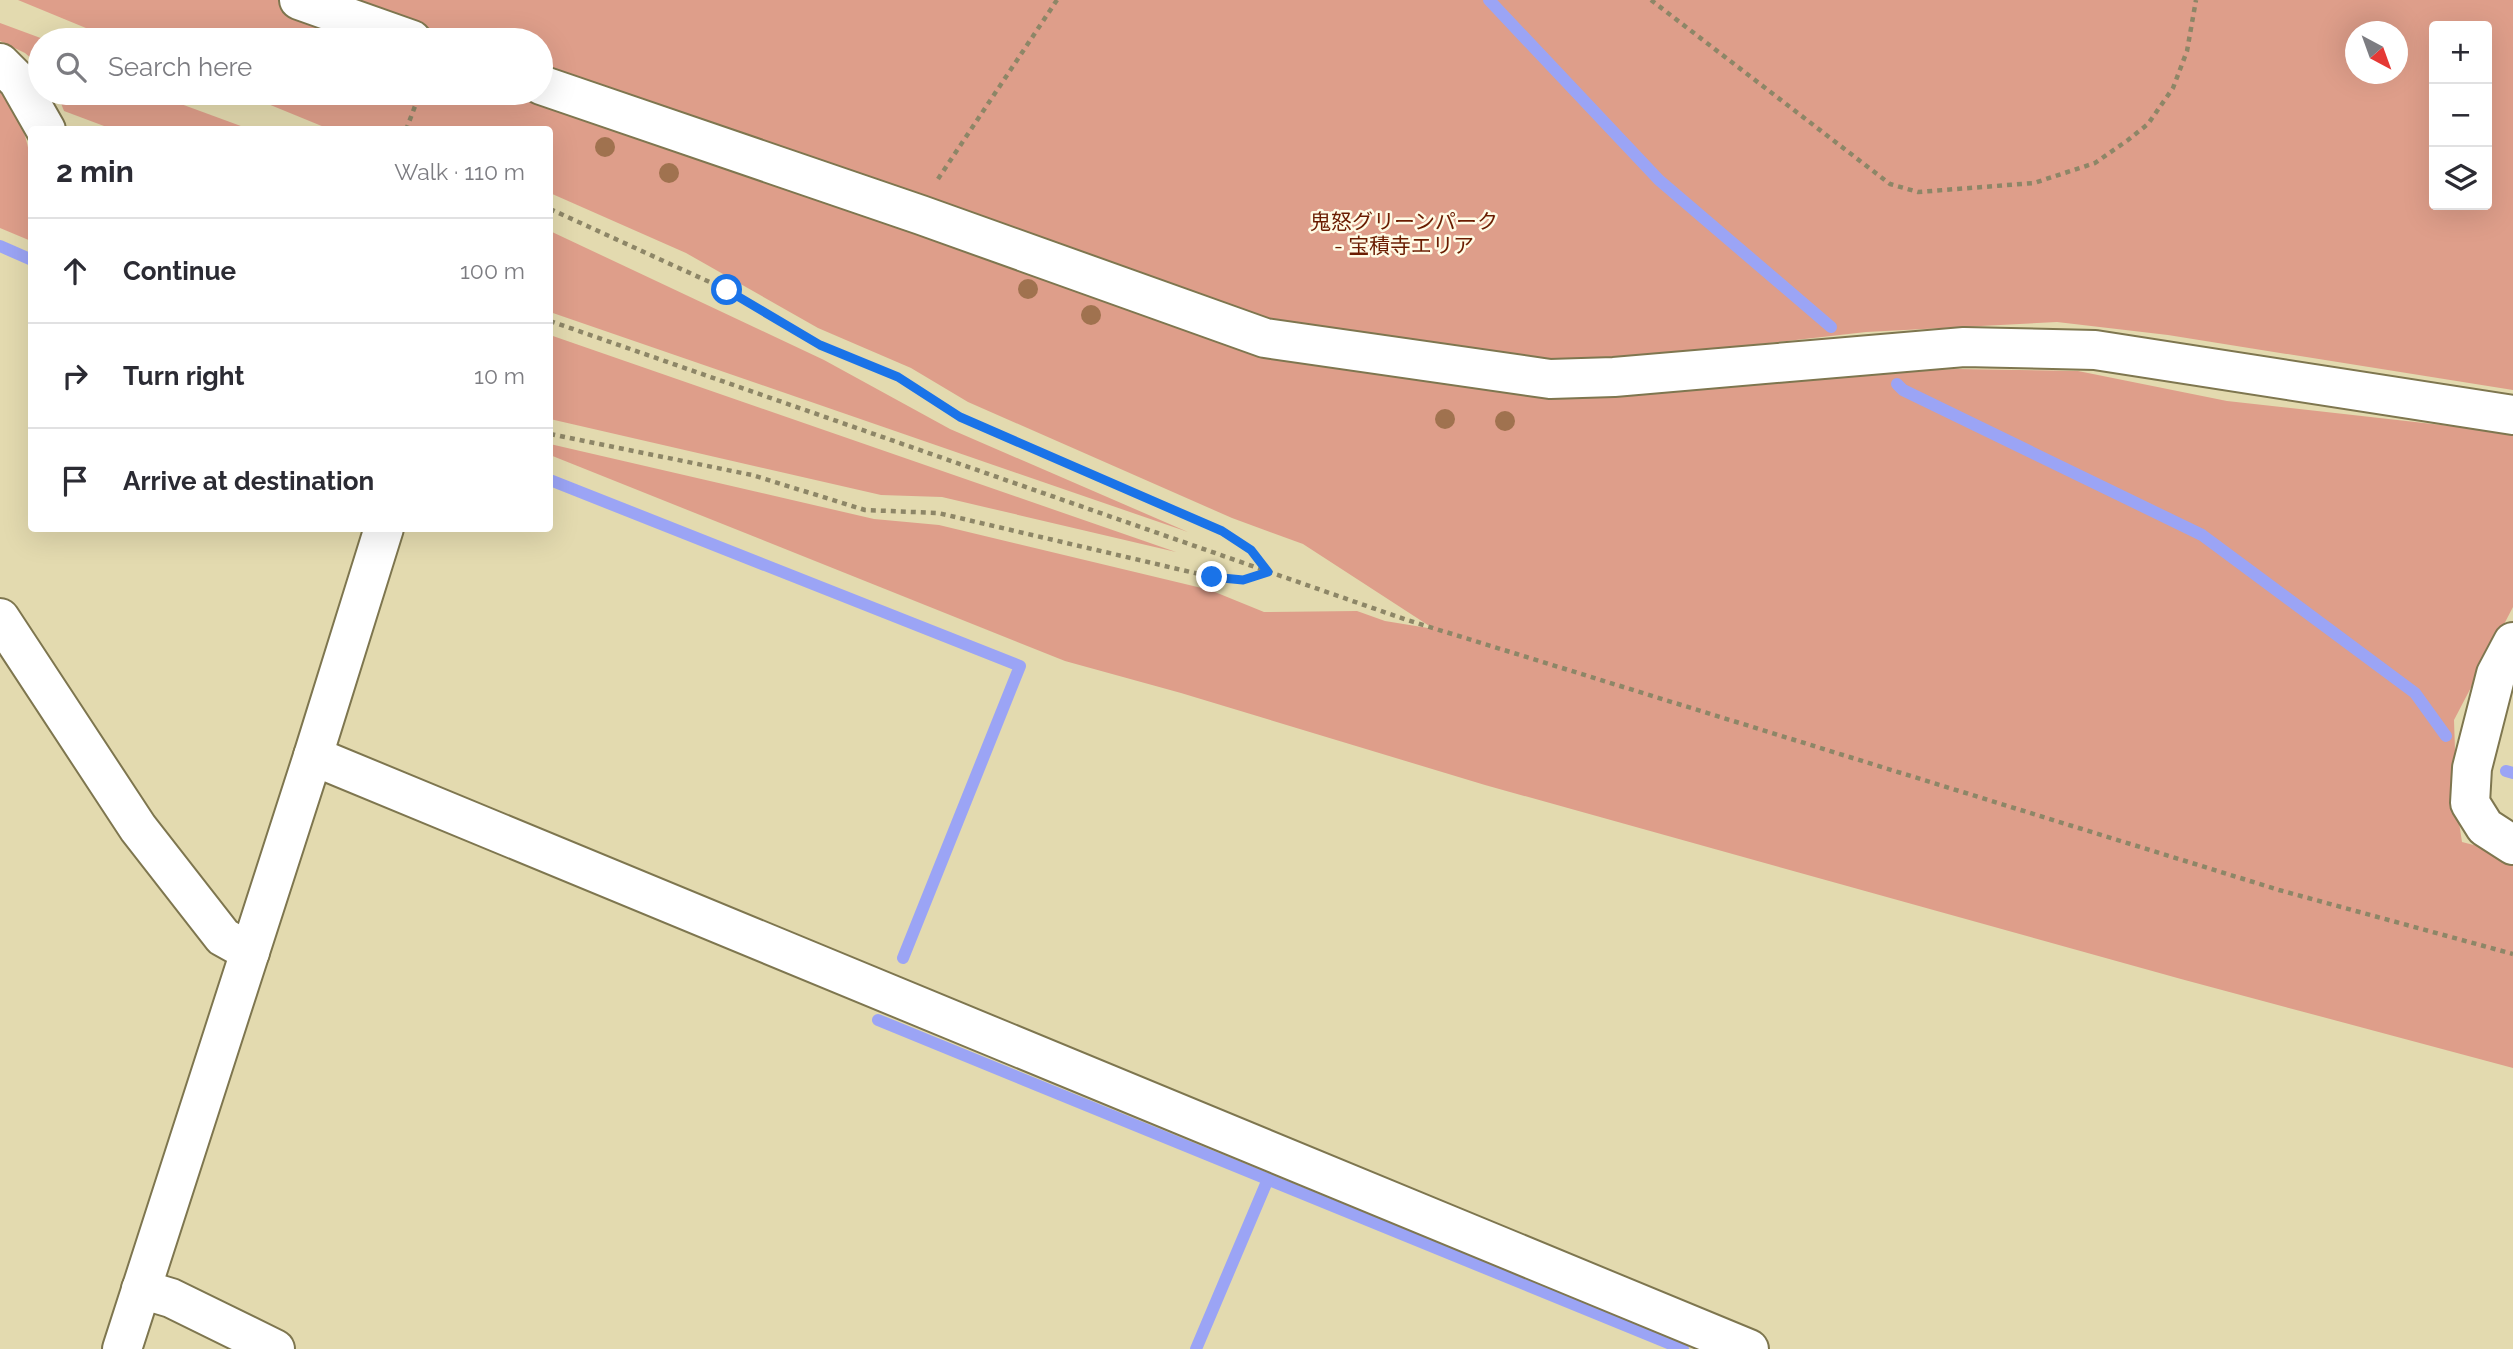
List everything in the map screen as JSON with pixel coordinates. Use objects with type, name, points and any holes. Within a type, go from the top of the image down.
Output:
[{"type":"street","points":[[299,0],[378,28]]},
{"type":"street","points":[[0,63],[18,81],[28,98]]},
{"type":"street","points":[[553,89],[921,215],[1265,338],[1550,379],[1614,377],[1964,347],[2095,350],[2513,415]]},
{"type":"street","points":[[32,105],[44,126]]},
{"type":"street","points":[[122,1349],[383,532]]},
{"type":"street","points":[[0,618],[138,828],[223,937],[250,952]]},
{"type":"street","points":[[2513,642],[2496,674],[2472,768],[2470,803],[2484,827],[2513,845]]},
{"type":"street","points":[[313,756],[1749,1349]]},
{"type":"street","points":[[142,1289],[171,1298],[275,1349]]},
{"type":"path","points":[[921,215],[936,183],[1057,0]]},
{"type":"path","points":[[1651,0],[1890,184],[1918,192],[2034,183],[2095,163],[2128,141],[2148,124],[2172,88],[2187,51],[2196,0]]},
{"type":"path","points":[[408,126],[415,105]]},
{"type":"path","points":[[553,210],[727,290],[820,345],[898,377],[960,417],[1222,531],[1251,550],[1268,572]]},
{"type":"path","points":[[553,322],[1407,620],[2265,886],[2513,954]]},
{"type":"path","points":[[553,435],[752,475],[865,510],[939,513],[1212,577],[1243,580],[1268,572]]},
{"type":"green space","name":"鬼怒グリーンパーク - 宝積寺エリア","points":[[18,0],[2513,0],[2513,390],[2168,335],[2057,322],[1866,332],[1600,362],[1798,374],[1957,369],[2078,371],[2227,401],[2513,433],[2513,607],[2454,720],[2457,809],[2462,842],[2513,855],[2513,1068],[2181,979],[1485,785],[1181,693],[1065,661],[553,456],[553,445],[874,519],[939,525],[1210,590],[1264,612],[1357,611],[1385,621],[1434,629],[1303,544],[1232,518],[968,402],[911,368],[818,328],[686,253],[553,194],[553,126],[322,126],[270,105],[553,105],[553,28],[86,28]]},
{"type":"green space","points":[[0,23],[28,33],[28,56],[25,53],[0,41]]},
{"type":"green space","points":[[0,92],[22,127],[28,149],[28,240],[0,228]]},
{"type":"green space","points":[[62,105],[184,105],[241,126],[104,126],[64,111]]},
{"type":"green space","points":[[553,232],[824,360],[950,429],[1188,532],[553,313]]},
{"type":"green space","points":[[553,336],[1176,552],[942,497],[881,495],[553,420]]},
{"type":"waterway","points":[[1489,0],[1659,180],[1831,327]]},
{"type":"waterway","points":[[0,246],[28,258]]},
{"type":"waterway","points":[[1897,384],[1903,390],[2202,535],[2415,693],[2446,736]]},
{"type":"waterway","points":[[553,481],[1020,666],[903,958]]},
{"type":"waterway","points":[[2506,771],[2513,773]]},
{"type":"waterway","points":[[878,1020],[1683,1349]]},
{"type":"waterway","points":[[1196,1349],[1268,1179]]},
{"type":"route","points":[[727,290],[820,345],[898,377],[960,417],[1222,531],[1251,550],[1268,572],[1243,580],[1212,577]]}]
